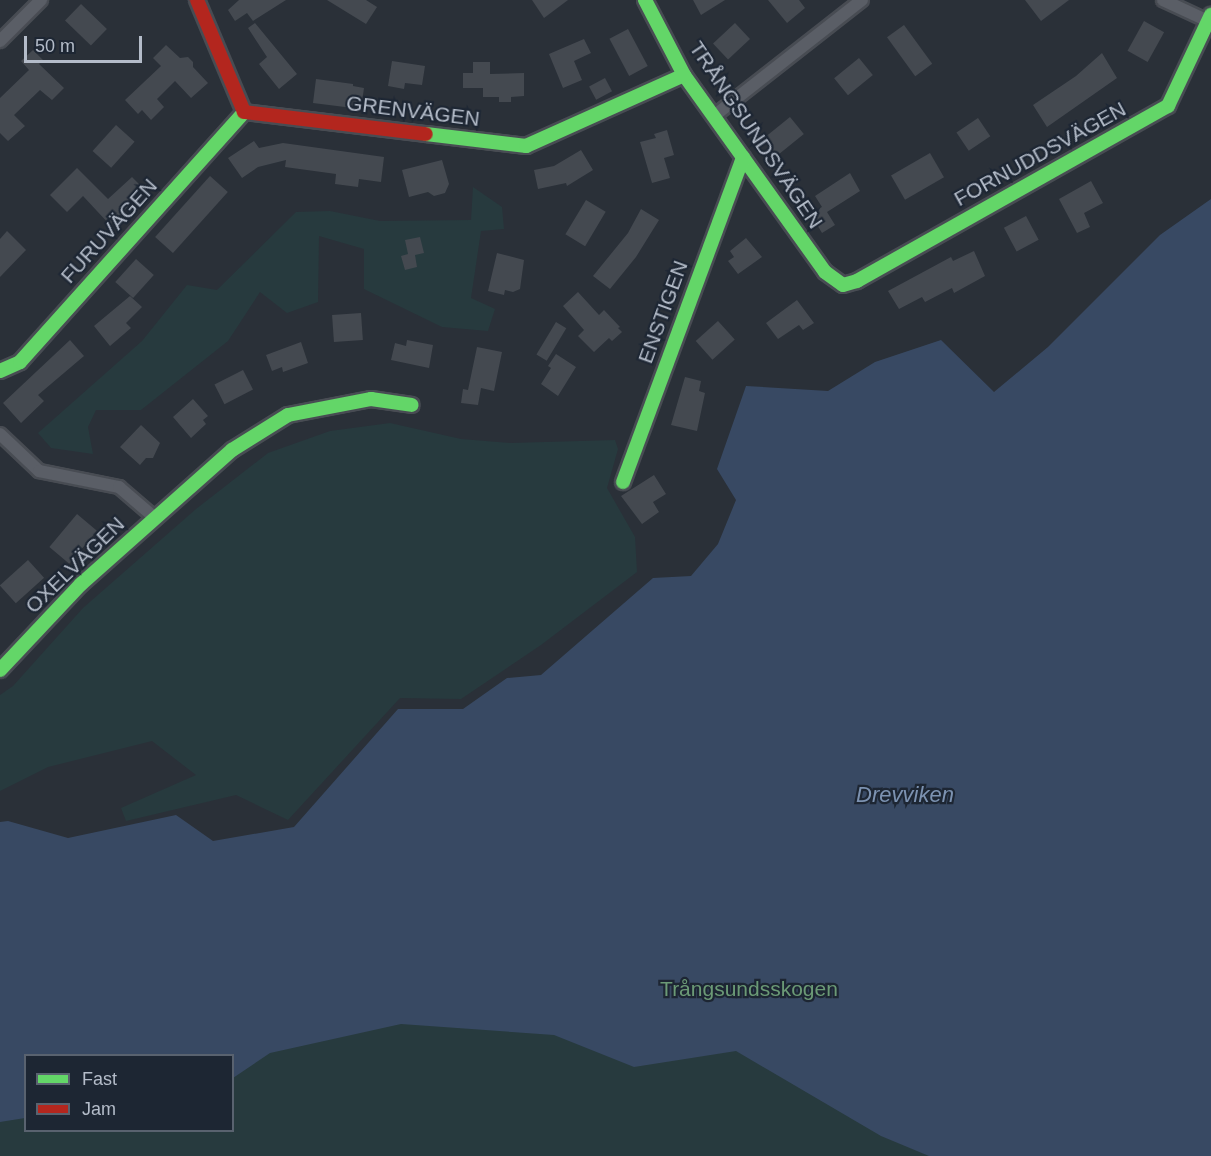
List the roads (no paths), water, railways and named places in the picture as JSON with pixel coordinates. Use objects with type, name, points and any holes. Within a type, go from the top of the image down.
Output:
[{"type":"street","points":[[0,41],[41,0]]},
{"type":"street","points":[[197,0],[244,112]]},
{"type":"street","name":"TRÅNGSUNDSVÄGEN","points":[[645,0],[684,75],[825,272],[843,285]]},
{"type":"street","points":[[714,117],[862,0]]},
{"type":"street","points":[[1163,0],[1210,18]]},
{"type":"street","name":"FORNUDDSVÄGEN","points":[[843,285],[857,281],[1168,106],[1210,18]]},
{"type":"street","name":"GRENVÄGEN","points":[[244,112],[526,146],[684,75]]},
{"type":"street","name":"FURUVÄGEN","points":[[0,371],[20,362],[244,112]]},
{"type":"street","name":"ENSTIGEN","points":[[623,482],[743,157]]},
{"type":"street","name":"OXELVÄGEN","points":[[0,670],[81,584],[232,450],[288,415],[371,399],[412,405]]},
{"type":"street","name":"OXELVÄGEN","points":[[0,434],[39,471],[119,487],[155,518]]},
{"type":"water","name":"Drevviken","points":[[1211,199],[1211,1156],[929,1156],[881,1136],[736,1051],[634,1067],[554,1035],[401,1024],[270,1053],[234,1077],[234,1054],[24,1054],[24,1118],[0,1122],[0,822],[8,821],[68,838],[176,815],[213,841],[294,827],[398,709],[463,709],[507,678],[541,675],[653,578],[691,576],[718,544],[736,500],[717,469],[746,386],[828,391],[875,362],[941,340],[994,392],[1048,347],[1160,235]]},
{"type":"park label","name":"Trångsundsskogen","points":[[749,989]]}]
